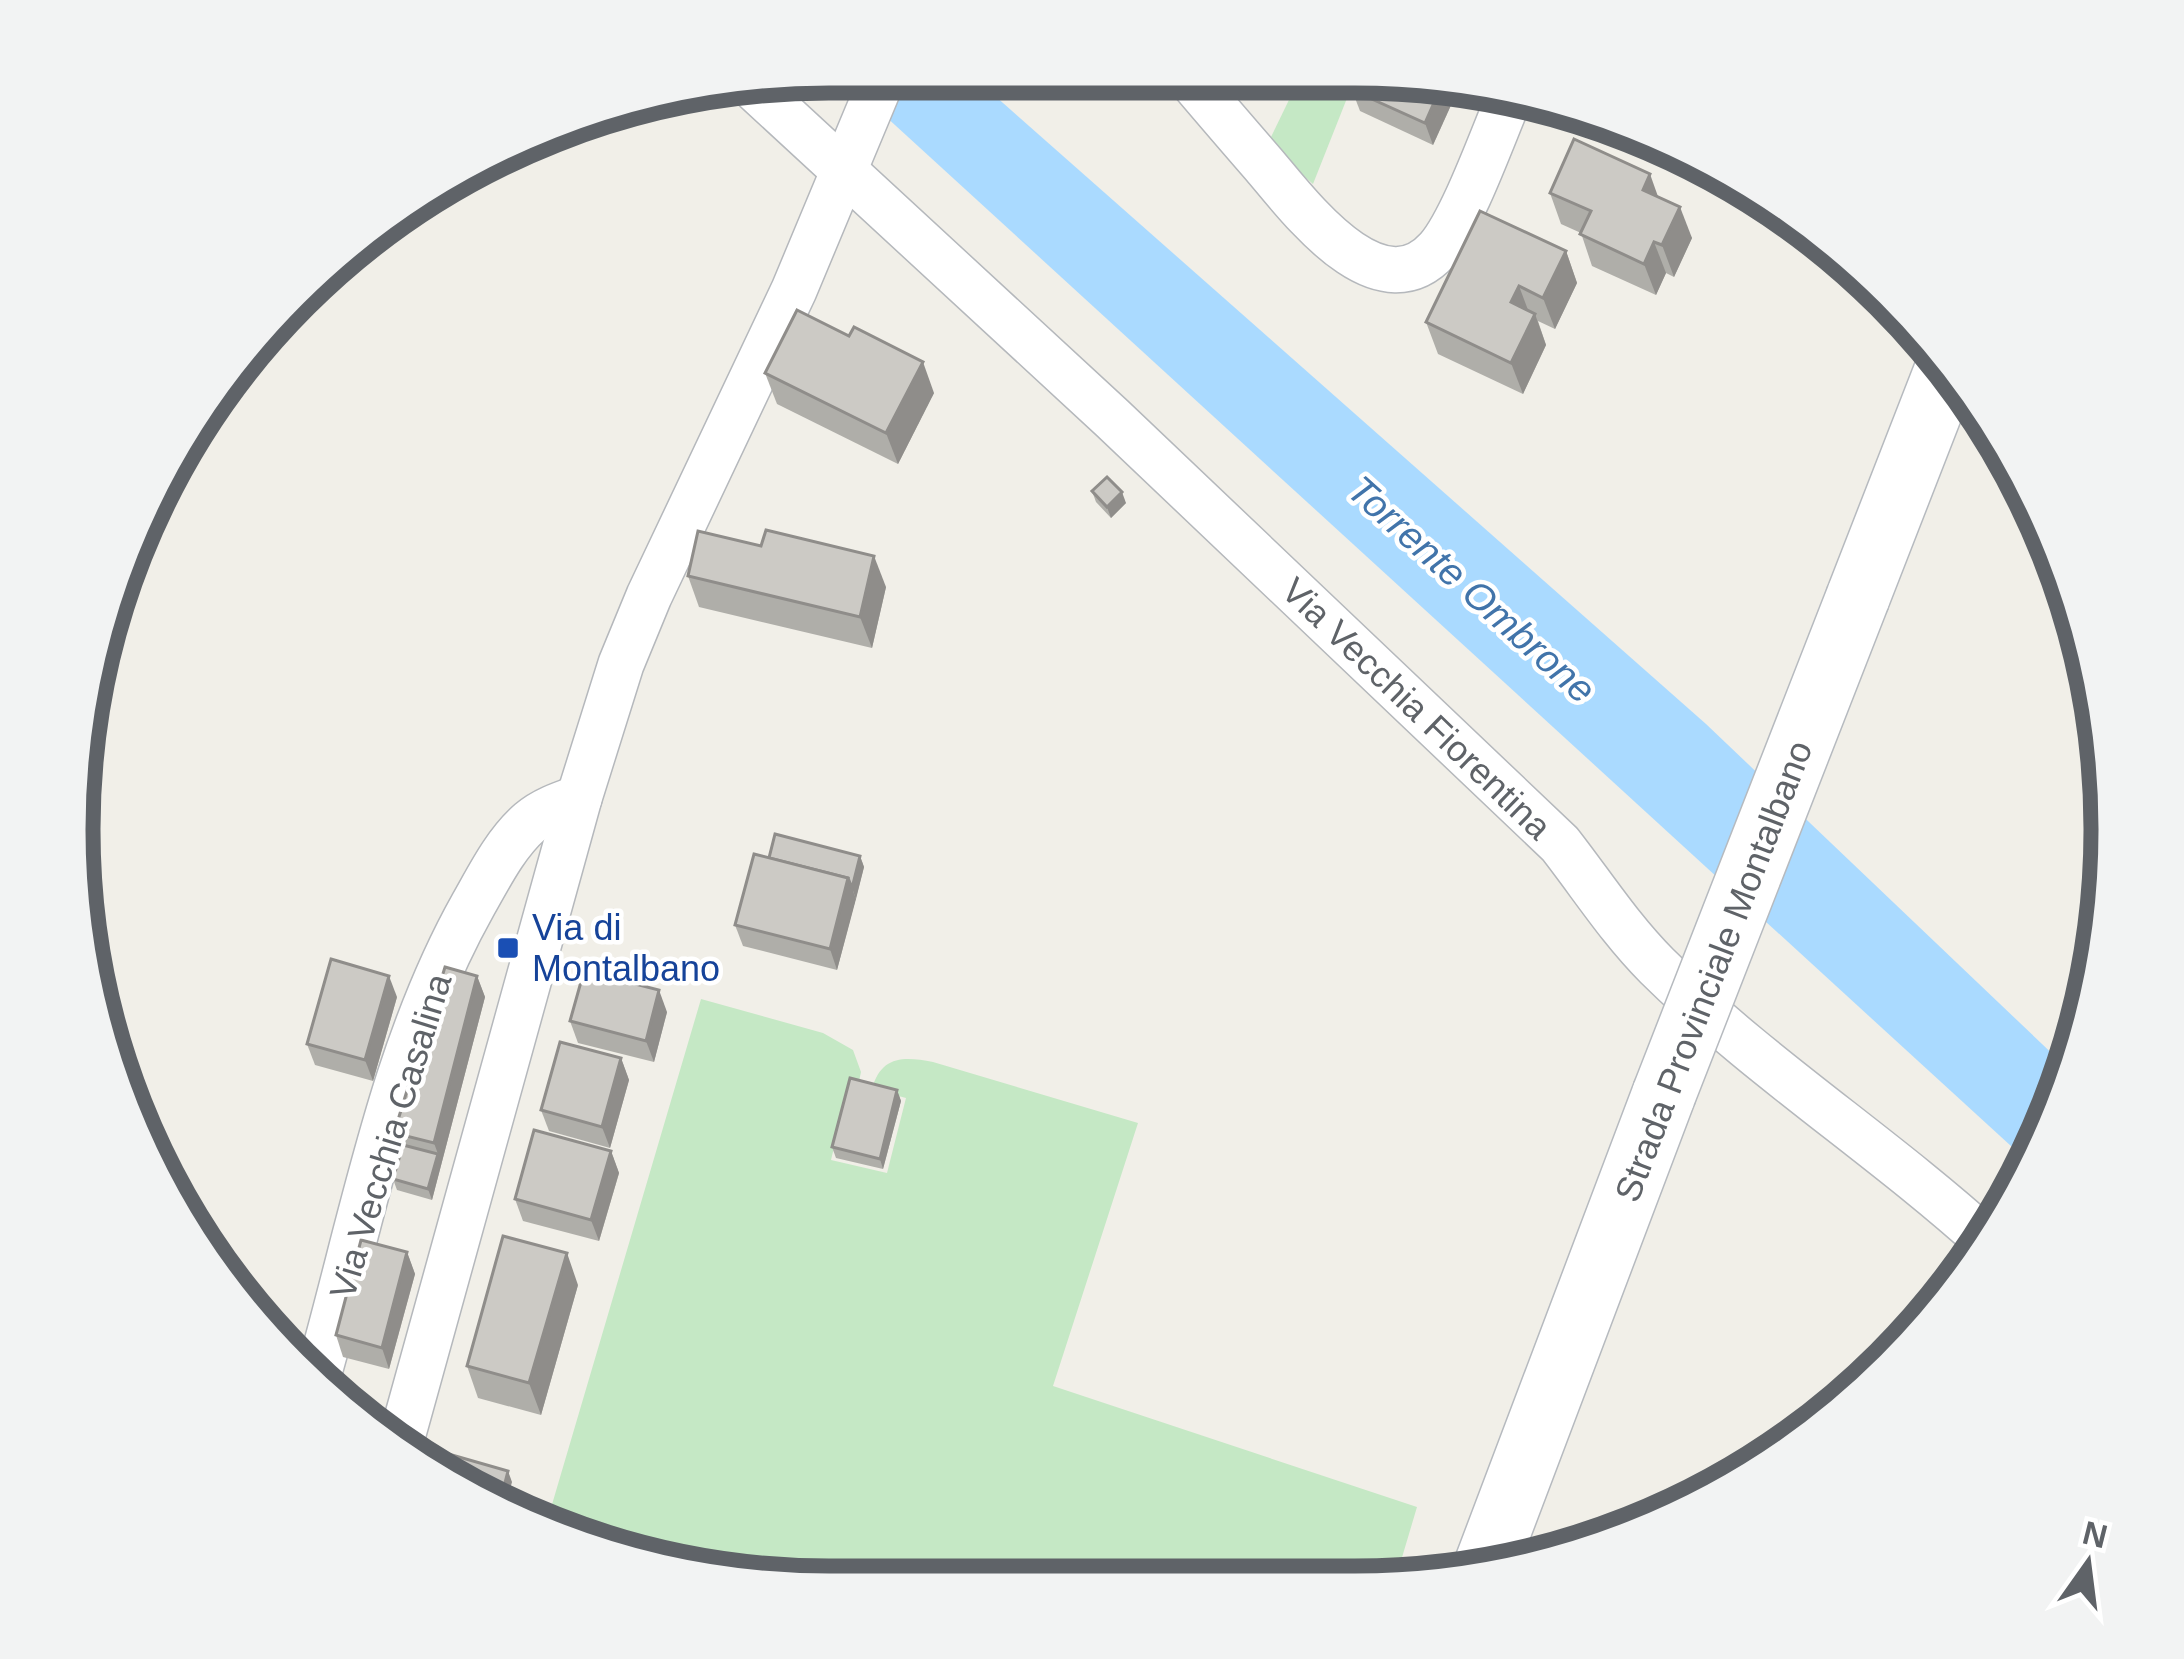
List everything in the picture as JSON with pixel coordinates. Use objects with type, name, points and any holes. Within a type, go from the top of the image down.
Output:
[{"type":"main road","name":"Strada Provinciale Montalbano","points":[[1490,1553],[1941,383]]},
{"type":"street","points":[[404,1430],[579,798],[621,664],[794,290],[876,93]]},
{"type":"street","points":[[1203,93],[1330,239],[1364,261],[1399,269],[1426,260],[1448,236],[1505,109]]},
{"type":"street","name":"Via Vecchia Fiorentina","points":[[768,96],[851,156],[1559,844],[1658,967],[1730,1032],[1973,1229]]},
{"type":"street","name":"Via Vecchia Casalina","points":[[322,1362],[381,1146],[439,970],[501,857],[526,825],[579,798]]},
{"type":"green space","points":[[1292,93],[1349,93],[1313,184],[1280,155],[1271,137]]},
{"type":"green space","points":[[701,999],[823,1033],[853,1050],[861,1072],[858,1086],[849,1085],[831,1160],[887,1173],[906,1098],[872,1089],[887,1064],[903,1059],[933,1062],[1138,1123],[1053,1386],[1417,1507],[1400,1564],[1354,1566],[781,1564],[686,1552],[550,1511]]},
{"type":"water","name":"Torrente Ombrone","points":[[860,93],[992,93],[1706,724],[2055,1056],[2017,1151]]},
{"type":"building","points":[[1359,93],[1436,98],[1425,123]]},
{"type":"building","points":[[1574,139],[1650,174],[1643,190],[1680,207],[1662,245],[1654,242],[1644,264],[1580,234],[1591,211],[1550,193]]},
{"type":"building","points":[[1480,211],[1566,251],[1543,298],[1519,286],[1511,302],[1535,314],[1511,363],[1426,322]]},
{"type":"building","points":[[797,310],[849,336],[854,327],[923,362],[886,433],[765,373]]},
{"type":"building","points":[[1107,477],[1122,492],[1107,507],[1092,491]]},
{"type":"building","points":[[766,530],[874,556],[860,617],[688,576],[698,531],[761,546]]},
{"type":"building","points":[[775,834],[860,856],[852,888],[848,878],[769,858]]},
{"type":"building","points":[[754,854],[848,878],[830,949],[735,925]]},
{"type":"building","points":[[331,959],[389,976],[365,1060],[307,1044]]},
{"type":"building","points":[[445,967],[477,976],[434,1143],[394,1133]]},
{"type":"building","points":[[584,971],[659,990],[646,1041],[570,1021]]},
{"type":"building","points":[[560,1042],[621,1058],[602,1127],[541,1110]]},
{"type":"building","points":[[850,1078],[897,1090],[880,1159],[832,1147]]},
{"type":"building","points":[[534,1130],[611,1151],[591,1220],[515,1199]]},
{"type":"building","points":[[403,1145],[438,1154],[428,1189],[393,1179]]},
{"type":"building","points":[[503,1236],[567,1253],[529,1383],[467,1366]]},
{"type":"building","points":[[361,1240],[407,1252],[382,1348],[336,1335]]},
{"type":"building","points":[[438,1453],[508,1471],[503,1490],[461,1467]]},
{"type":"place","name":"Via di Montalbano","points":[[508,948]]}]
